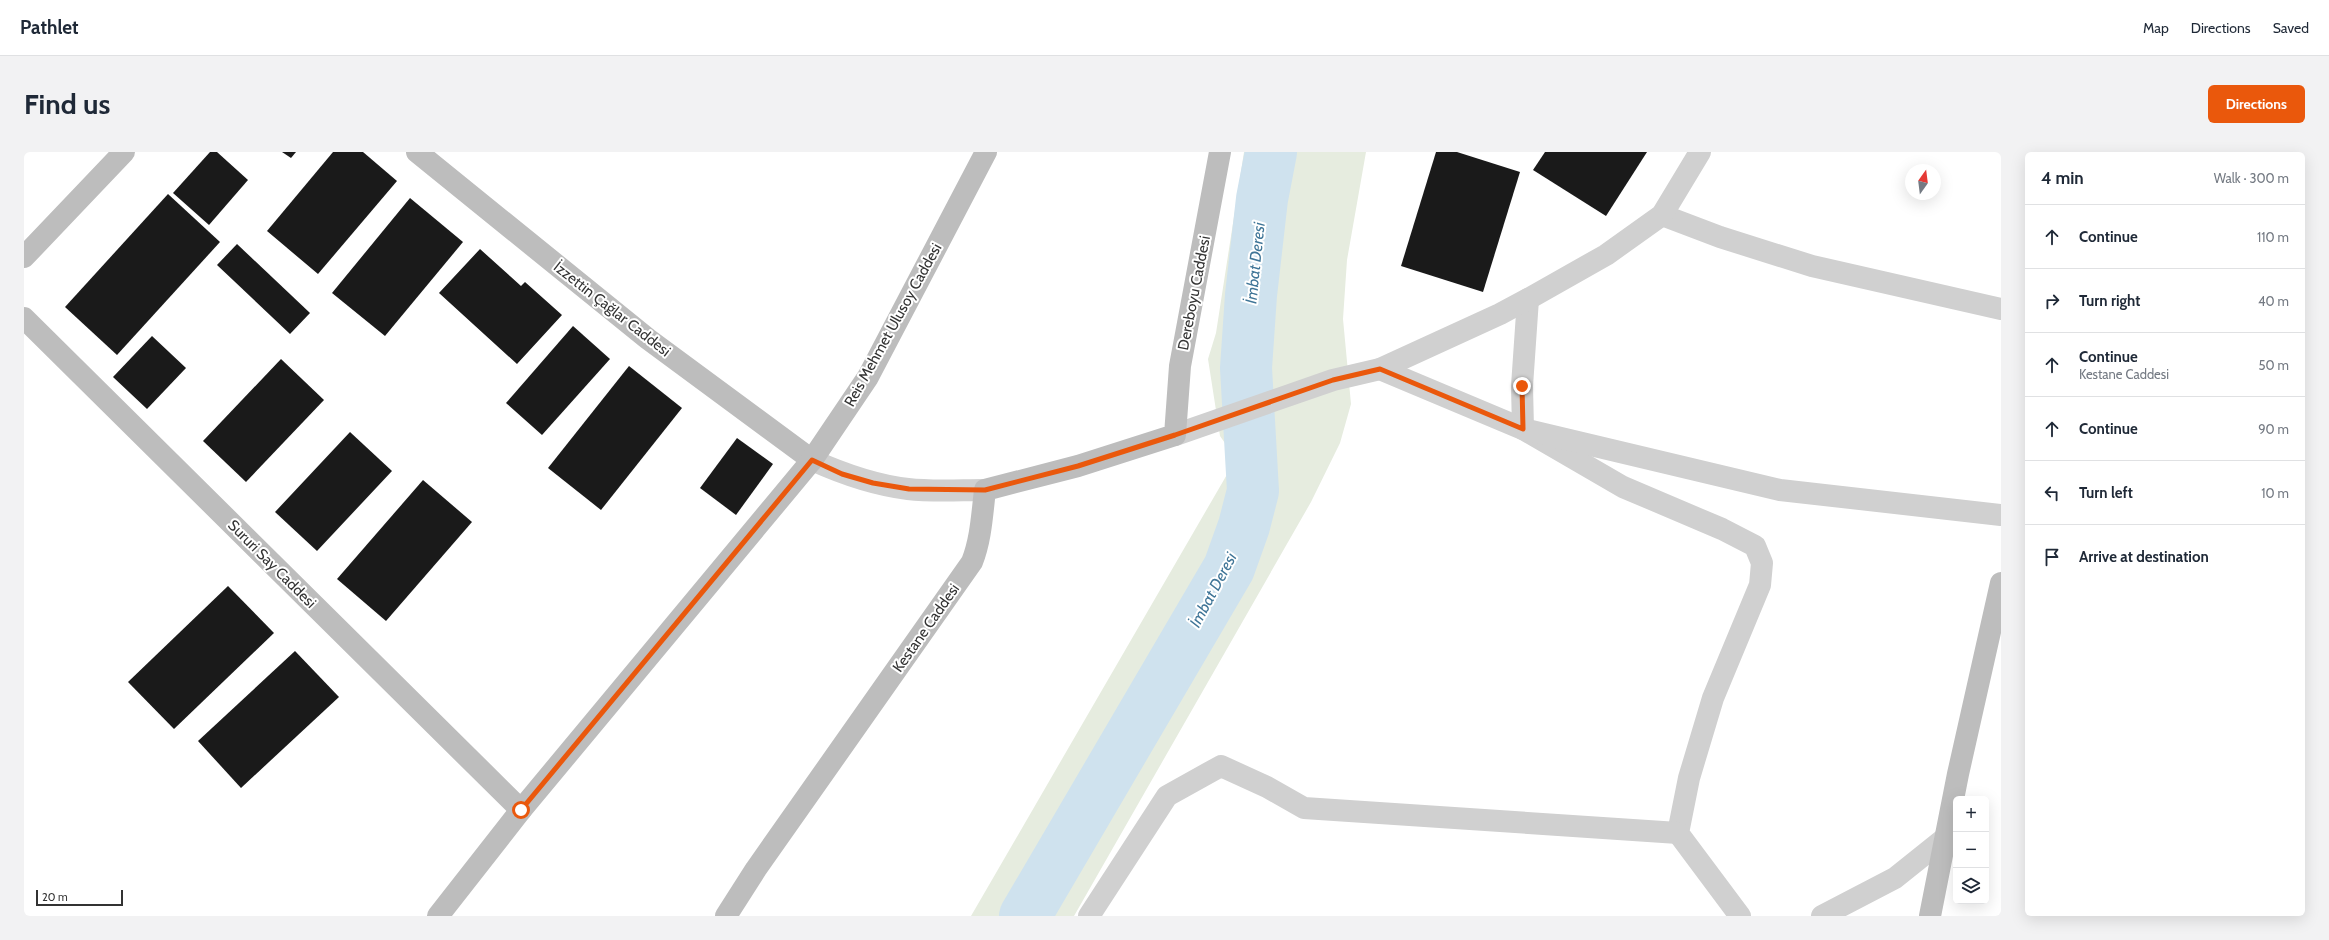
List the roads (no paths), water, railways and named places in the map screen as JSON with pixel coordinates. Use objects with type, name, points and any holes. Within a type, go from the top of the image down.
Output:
[{"type":"street","points":[[24,257],[124,152]]},
{"type":"street","name":"İzzettin Çağlar Caddesi","points":[[417,152],[648,339],[812,460]]},
{"type":"street","name":"Reis Mehmet Ulusoy Caddesi","points":[[438,916],[521,810],[812,460],[868,377],[986,152]]},
{"type":"street","name":"Dereboyu Caddesi","points":[[1175,435],[1180,366],[1220,152]]},
{"type":"street","points":[[812,460],[842,474],[873,483],[909,489],[985,490],[1071,468],[1175,435],[1333,380],[1380,369],[1500,314],[1606,255],[1662,215],[1700,152]]},
{"type":"street","points":[[1662,215],[1720,237],[1812,266],[2001,309]]},
{"type":"street","points":[[1523,429],[1522,386],[1528,299]]},
{"type":"street","name":"Sururi Say Caddesi","points":[[24,318],[521,810]]},
{"type":"street","points":[[1380,369],[1523,429],[1623,487],[1722,529],[1755,546],[1762,563],[1760,585],[1713,698],[1689,778],[1678,833],[1740,916]]},
{"type":"street","points":[[1523,429],[1780,490],[2001,515]]},
{"type":"street","name":"Kestane Caddesi","points":[[726,916],[756,869],[972,562],[981,528],[985,490]]},
{"type":"street","points":[[1930,916],[1945,838],[2001,583]]},
{"type":"street","points":[[1089,916],[1167,796],[1221,766],[1268,787],[1304,808],[1678,833]]},
{"type":"street","points":[[1822,916],[1895,878],[1945,838]]},
{"type":"waterway","name":"İmbat Deresi","points":[[1025,916],[1229,568],[1244,526],[1253,491],[1246,368],[1251,295],[1262,199],[1271,152]]}]
